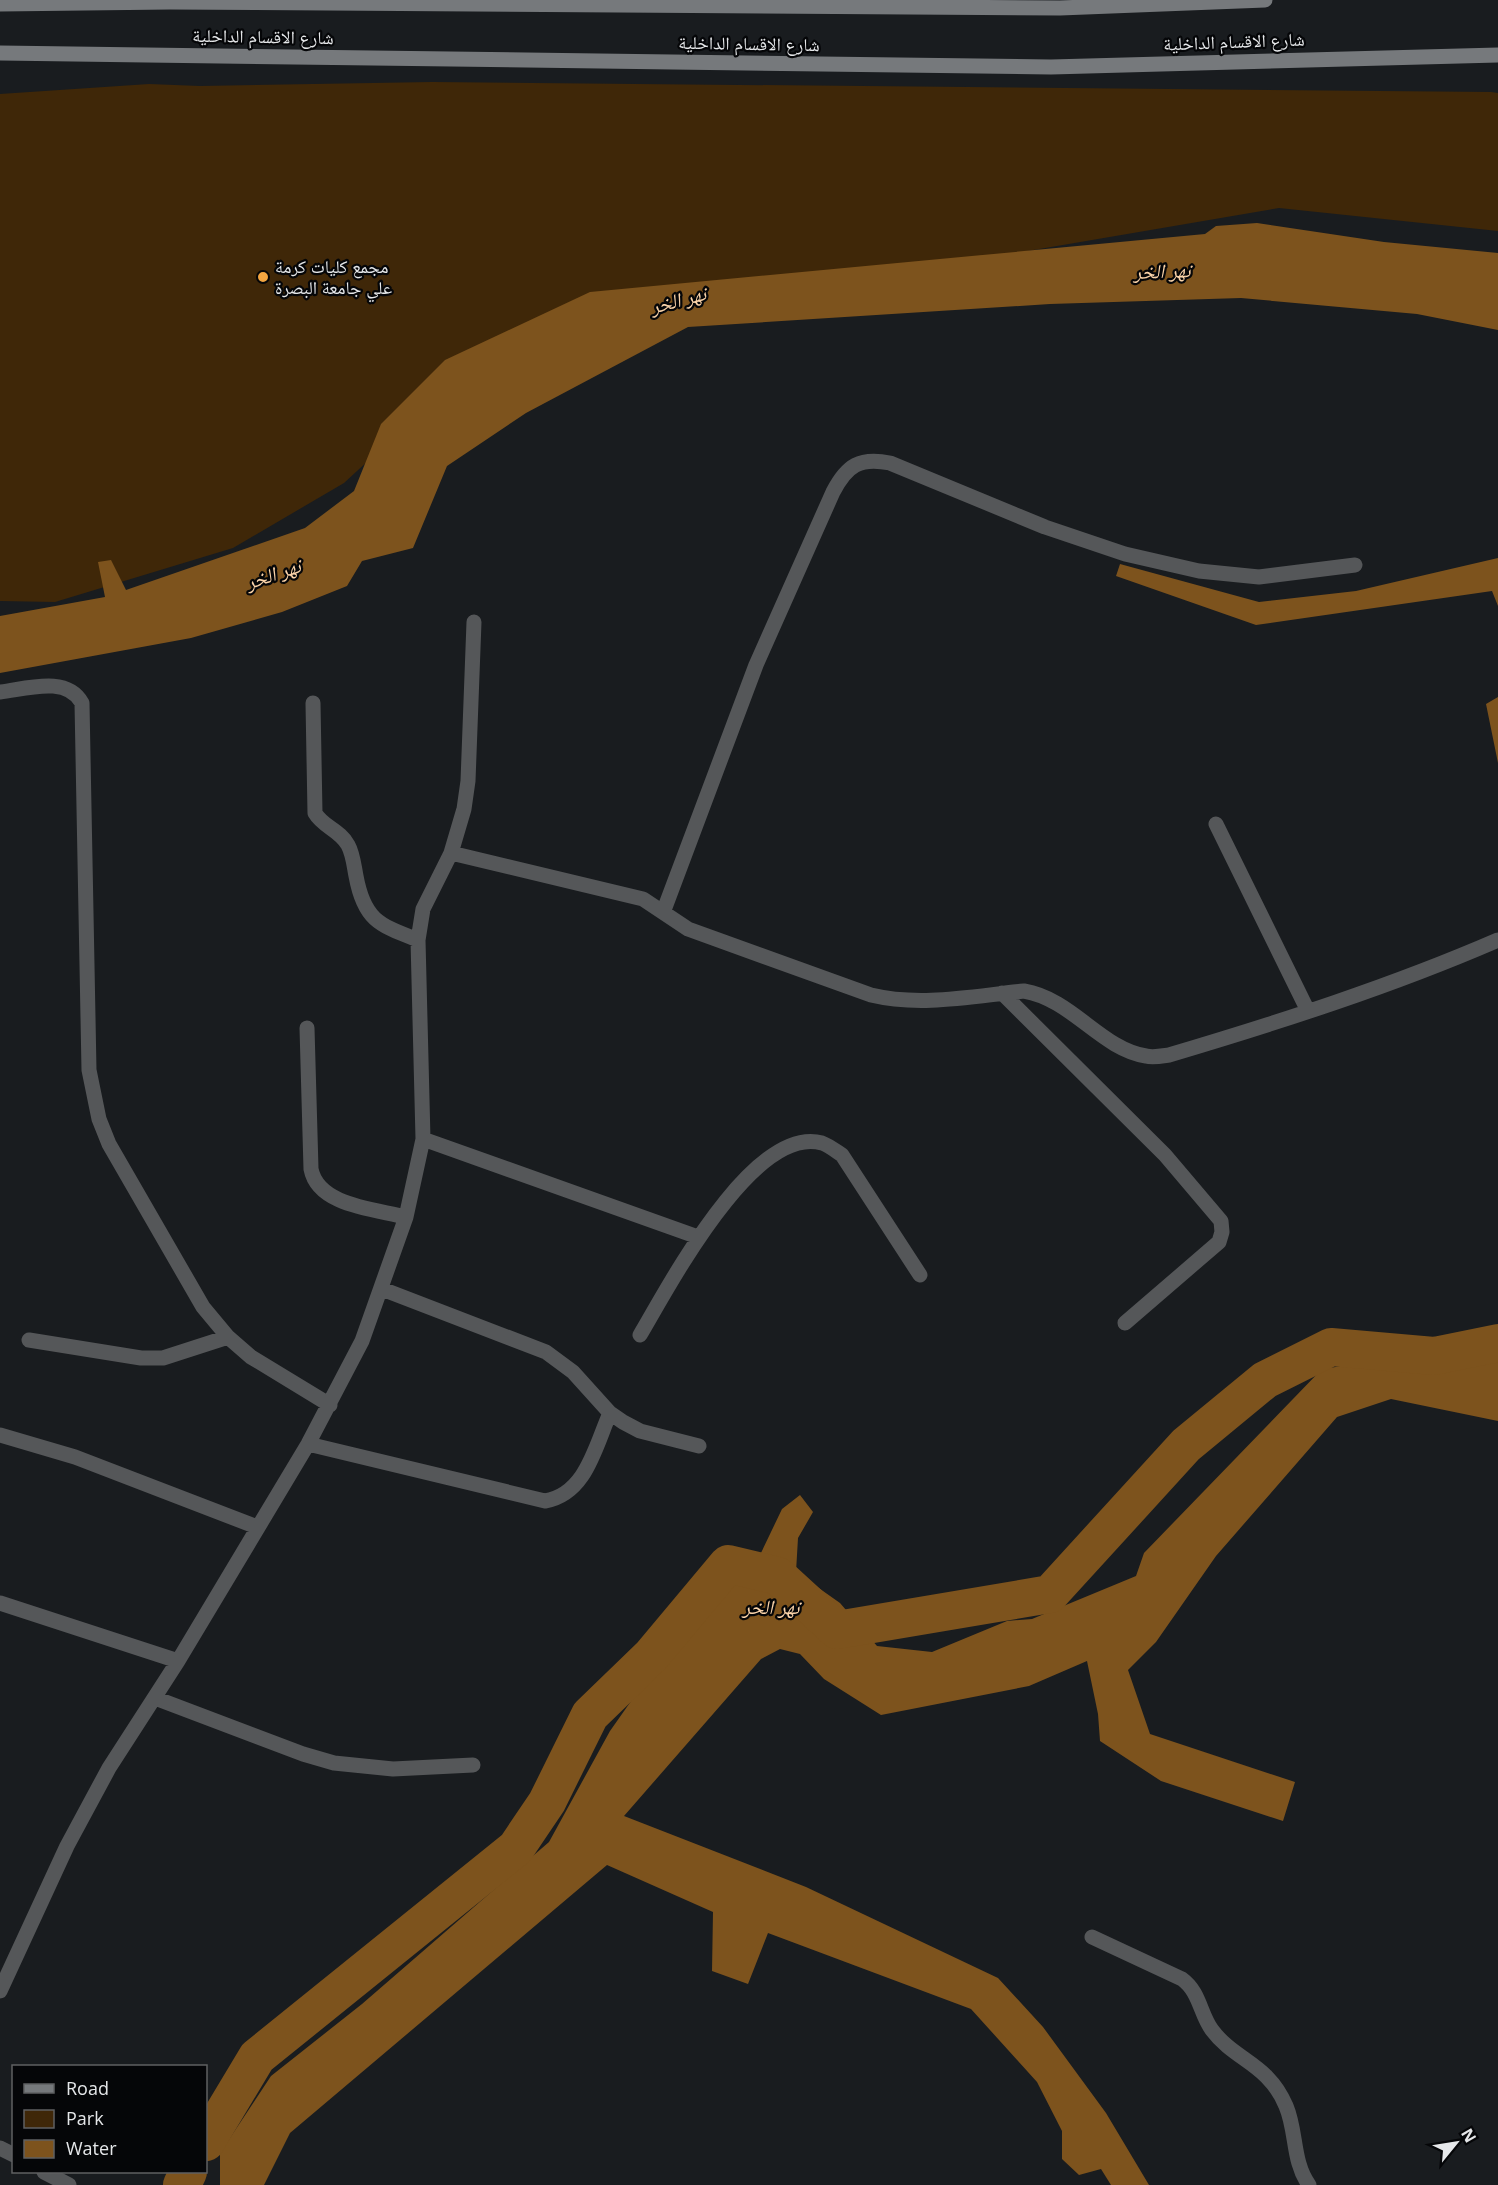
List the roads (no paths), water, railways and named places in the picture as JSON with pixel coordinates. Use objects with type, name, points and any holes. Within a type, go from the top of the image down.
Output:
[{"type":"street","name":"شارع الاقسام الداخلية","points":[[0,4],[169,1],[1059,8],[1265,0]]},
{"type":"street","name":"شارع الاقسام الداخلية","points":[[0,53],[1051,67],[1498,55]]},
{"type":"street","points":[[664,910],[756,665],[833,492],[841,476],[855,464],[873,460],[890,463],[1045,527],[1125,554],[1199,572],[1259,577],[1356,565]]},
{"type":"street","points":[[0,1991],[72,1836],[109,1768],[178,1661],[308,1444],[362,1341],[382,1289],[406,1217],[423,1139],[418,940],[423,909],[451,853],[464,809],[468,781],[474,622]]},
{"type":"street","points":[[0,692],[62,686],[78,695],[82,703],[89,1070],[93,1093],[109,1144],[180,1271],[203,1307],[228,1337],[251,1358],[330,1405]]},
{"type":"street","points":[[313,704],[315,813],[319,821],[338,833],[350,848],[359,895],[370,916],[387,928],[418,940]]},
{"type":"street","points":[[1216,824],[1308,1011]]},
{"type":"street","points":[[451,853],[628,894],[664,910],[688,929],[871,995],[892,1000],[919,1002],[1024,991],[1040,994],[1131,1052],[1148,1057],[1169,1055],[1308,1011],[1457,958],[1498,940]]},
{"type":"street","points":[[1002,993],[1165,1155],[1221,1221],[1222,1232],[1219,1242],[1125,1323]]},
{"type":"street","points":[[307,1028],[311,1169],[316,1184],[333,1198],[406,1217]]},
{"type":"street","points":[[423,1139],[698,1237]]},
{"type":"street","points":[[640,1335],[698,1237],[730,1194],[758,1167],[800,1144],[821,1143],[842,1155],[920,1275]]},
{"type":"street","points":[[382,1289],[546,1352],[573,1372],[610,1413],[640,1431],[699,1446]]},
{"type":"street","points":[[29,1340],[141,1358],[164,1358],[228,1337]]},
{"type":"street","points":[[308,1444],[545,1501],[559,1499],[572,1491],[583,1476],[610,1413]]},
{"type":"street","points":[[0,1435],[75,1457],[257,1527]]},
{"type":"street","points":[[0,1603],[178,1661]]},
{"type":"street","points":[[155,1698],[303,1754],[334,1763],[393,1769],[473,1765]]},
{"type":"street","points":[[1092,1937],[1182,1979],[1192,1988],[1215,2034],[1259,2068],[1275,2086],[1286,2107],[1295,2154],[1309,2185]]},
{"type":"street","points":[[46,2173],[69,2185]]},
{"type":"water","name":"نهر الخر","points":[[1257,223],[1384,242],[1498,253],[1498,330],[1417,314],[1241,298],[1050,304],[688,327],[526,413],[447,466],[413,548],[362,561],[347,586],[282,612],[191,638],[0,673],[0,616],[105,597],[98,562],[111,560],[126,590],[305,528],[354,491],[381,424],[445,360],[590,292],[1205,234],[1216,226]]},
{"type":"water","points":[[1498,558],[1498,606],[1492,591],[1256,625],[1116,576],[1120,564],[1259,602],[1356,591]]},
{"type":"water","points":[[1498,697],[1498,763],[1486,704]]},
{"type":"water","name":"نهر الخر","points":[[1498,1360],[1498,1421],[1391,1399],[1337,1417],[1216,1556],[1156,1642],[1128,1670],[1150,1734],[1295,1782],[1283,1821],[1161,1781],[1100,1741],[1098,1714],[1087,1661],[1029,1686],[881,1715],[824,1679],[800,1654],[780,1649],[761,1659],[624,1816],[806,1887],[998,1978],[1043,2027],[1106,2113],[1149,2185],[1111,2185],[1101,2169],[1079,2175],[1062,2159],[1062,2131],[1037,2082],[971,2009],[768,1933],[748,1984],[712,1971],[713,1912],[607,1865],[290,2133],[264,2185],[220,2185],[220,2153],[271,2076],[362,2004],[549,1842],[610,1731],[648,1677],[760,1555],[782,1509],[800,1495],[813,1512],[798,1538],[796,1572],[840,1603],[877,1646],[932,1652],[1007,1621],[1032,1619],[1136,1576],[1144,1553],[1322,1369],[1370,1362]]},
{"type":"waterway","points":[[207,2140],[257,2057],[516,1848],[547,1802],[590,1715],[651,1656],[728,1564],[778,1576],[837,1630],[1050,1594],[1186,1445],[1265,1380],[1331,1347],[1434,1356],[1498,1343]]},
{"type":"waterway","points":[[182,2185],[188,2173]]},
{"type":"place","name":"مجمع كليات كرمة علي جامعة البصرة","points":[[263,277]]}]
